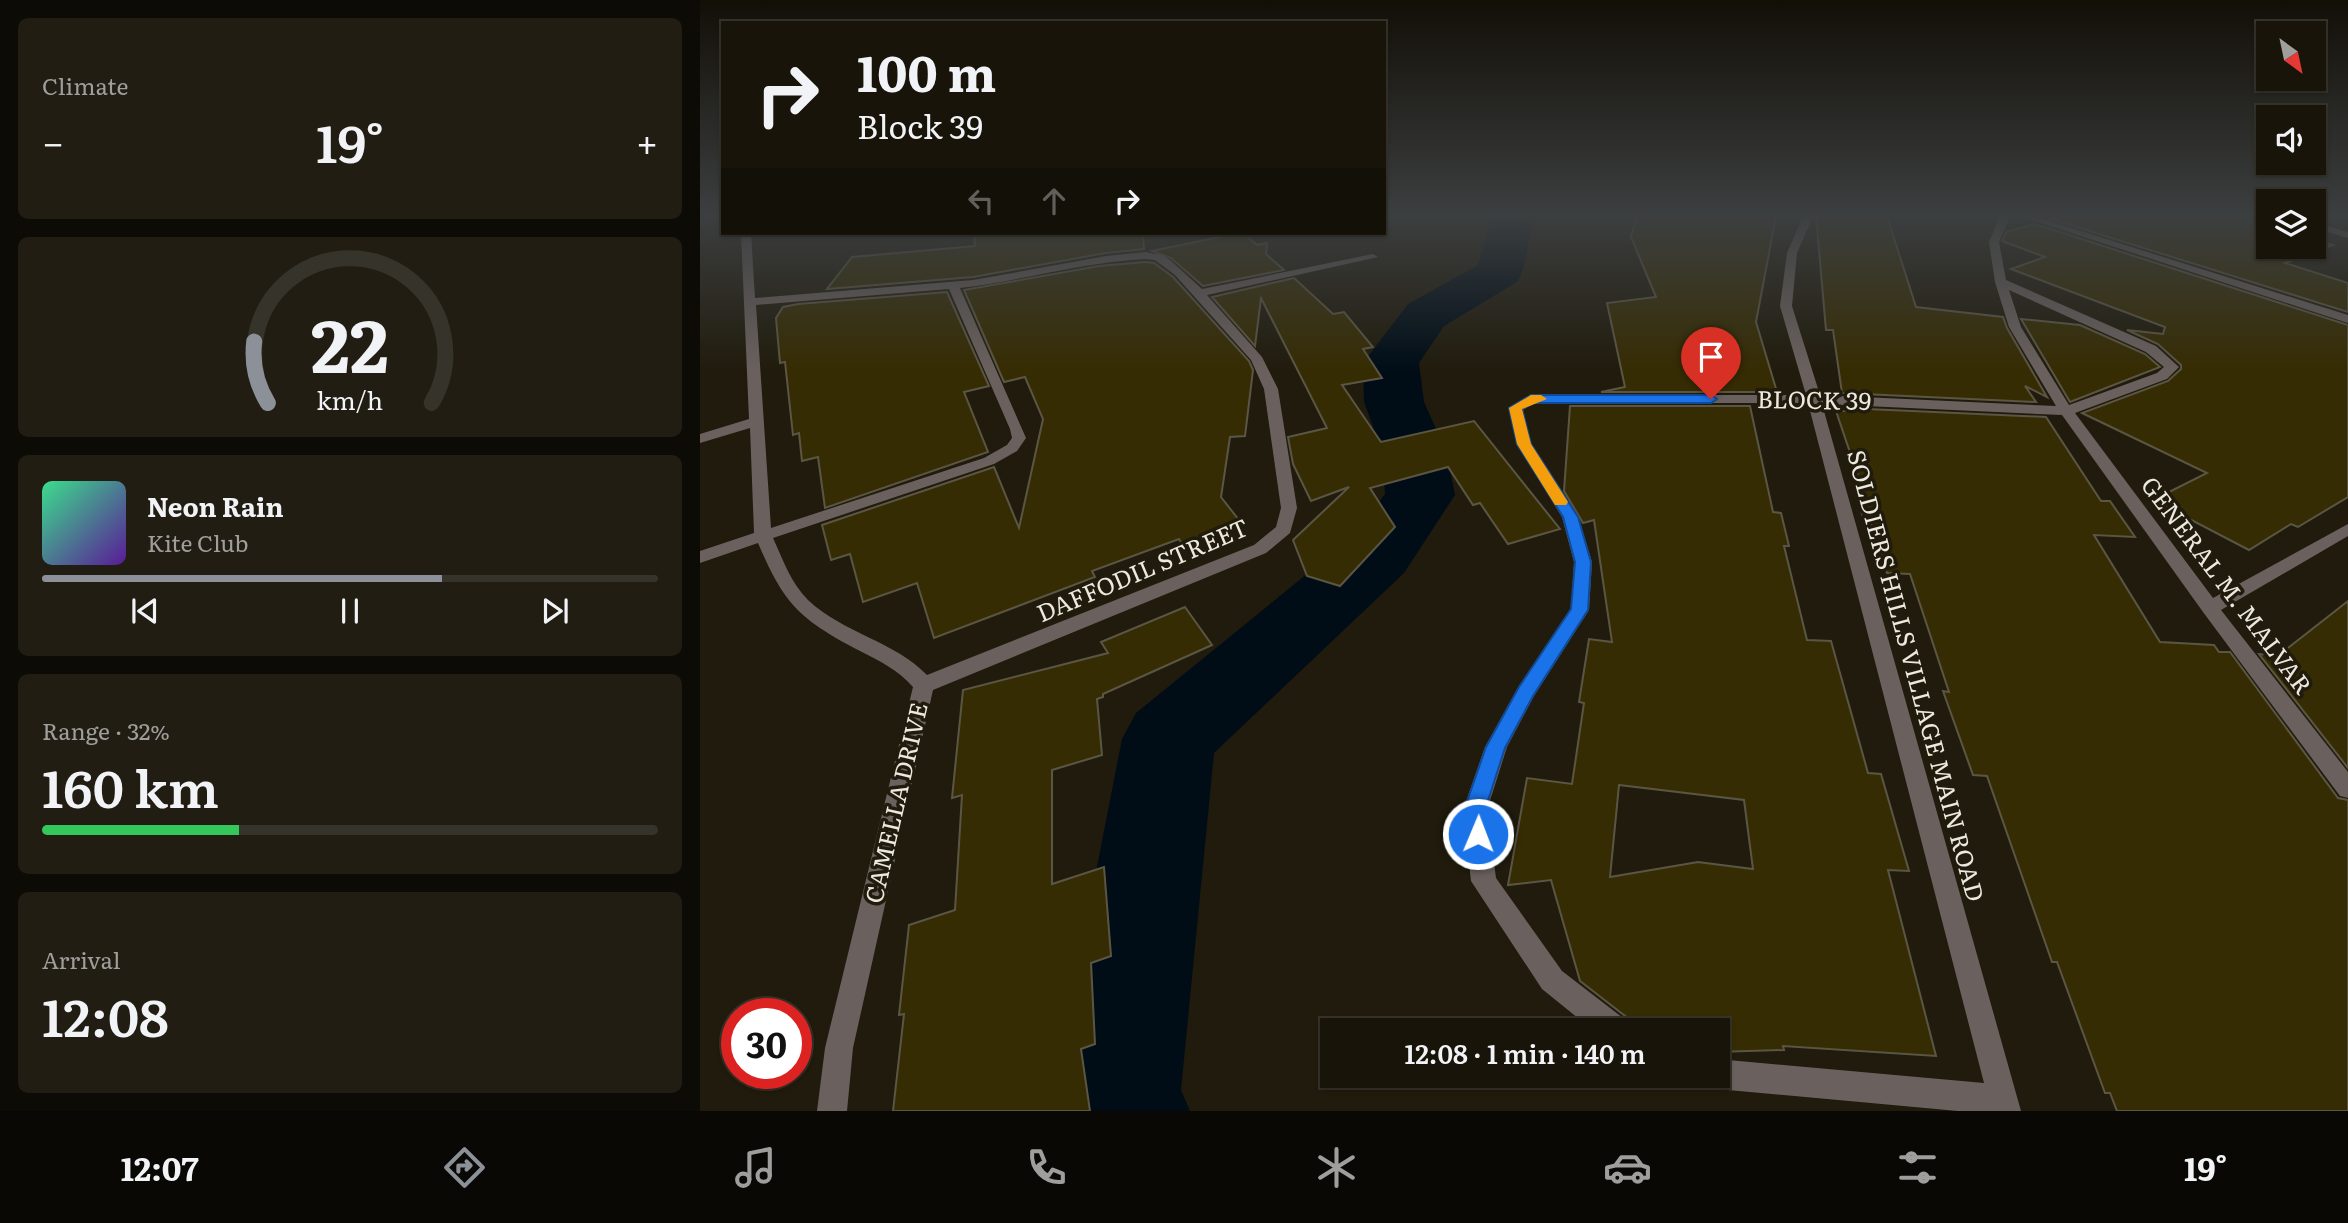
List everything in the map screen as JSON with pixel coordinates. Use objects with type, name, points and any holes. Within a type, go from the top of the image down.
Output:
[{"type":"street","name":"CAMELLA DRIVE","points":[[748,268],[763,534],[784,582],[802,604],[831,627],[907,667],[923,685],[839,1048],[832,1111]]},
{"type":"street","name":"DAFFODIL STREET","points":[[750,302],[953,285],[1072,268]]},
{"type":"street","name":"DAFFODIL STREET","points":[[923,685],[1260,549],[1284,528],[1289,508],[1270,389],[1255,358],[1173,268]]},
{"type":"street","points":[[1198,293],[1320,268]]},
{"type":"street","name":"SOLDIERS HILLS VILLAGE MAIN ROAD","points":[[1790,268],[1786,306],[1814,399],[2004,1105]]},
{"type":"street","name":"GENERAL M. MALVAR","points":[[1999,268],[2015,327],[2066,411],[2210,608],[2348,789]]},
{"type":"street","points":[[2188,268],[2348,319]]},
{"type":"street","name":"BLOCK 39","points":[[1600,1018],[1552,981],[1484,881],[1475,810],[1496,747],[1526,692],[1580,610],[1583,562],[1570,517],[1524,444],[1516,408],[1531,399],[1814,399],[2066,411],[2162,376],[2172,368],[2151,349],[2001,282]]},
{"type":"street","points":[[700,557],[989,461],[1005,454],[1016,444],[1019,438],[1017,429],[953,285]]},
{"type":"street","points":[[700,439],[757,421]]},
{"type":"street","points":[[2210,608],[2348,529]]},
{"type":"street","points":[[1730,1075],[2004,1105]]},
{"type":"building","points":[[844,268],[1024,268],[973,277],[827,289]]},
{"type":"building","points":[[1089,268],[1161,268],[1173,277],[1249,361],[1253,370],[1245,436],[1230,437],[1221,497],[1242,524],[1183,546],[1179,539],[1092,571],[1095,577],[934,638],[917,583],[863,602],[850,554],[831,560],[822,525],[994,467],[1019,528],[1043,419],[1025,377],[1004,382],[964,290]]},
{"type":"building","points":[[1182,268],[1282,268],[1284,270],[1203,286]]},
{"type":"building","points":[[1644,268],[1766,268],[1756,322],[1777,392],[1601,392],[1625,387],[1607,303],[1656,297]]},
{"type":"building","points":[[1821,268],[1904,268],[1916,307],[2003,317],[2047,397],[2025,386],[2036,402],[1842,393],[1833,330],[1826,330]]},
{"type":"building","points":[[2171,268],[2348,325],[2348,497],[2298,527],[2291,524],[2249,550],[2153,500],[2207,473],[2082,413],[2168,381],[2181,369],[2181,365],[2158,344],[2127,330],[2163,334],[2165,327],[2011,269]]},
{"type":"building","points":[[2207,268],[2300,268],[2348,283],[2348,312]]},
{"type":"building","points":[[1294,278],[1333,314],[1344,312],[1373,347],[1363,349],[1382,378],[1342,385],[1381,442],[1474,421],[1560,529],[1508,544],[1480,503],[1473,505],[1448,467],[1370,488],[1395,527],[1340,586],[1307,576],[1293,540],[1349,487],[1311,501],[1293,464],[1288,437],[1327,428],[1261,298],[1255,346],[1212,297]]},
{"type":"building","points":[[947,292],[989,386],[964,392],[988,452],[825,508],[818,457],[802,461],[799,433],[793,435],[785,362],[780,363],[776,318],[783,307],[798,304]]},
{"type":"building","points":[[2021,319],[2080,325],[2145,354],[2160,367],[2070,402]]},
{"type":"building","points":[[1570,406],[1750,406],[1773,512],[1781,513],[1789,546],[1784,546],[1807,640],[1831,641],[1868,773],[1881,774],[1909,871],[1888,870],[1936,1056],[1783,1046],[1784,1050],[1730,1052],[1730,1018],[1628,1018],[1580,981],[1551,880],[1508,885],[1527,778],[1572,784],[1584,703],[1579,702],[1589,639],[1612,642],[1594,520],[1583,523],[1564,491]],"holes":[[[1619,785],[1744,800],[1753,869],[1698,862],[1610,877]]]},
{"type":"building","points":[[1845,408],[2046,417],[2101,501],[2110,501],[2135,537],[2094,535],[2160,642],[2214,645],[2219,652],[2230,652],[2338,798],[2348,800],[2348,1111],[2117,1111],[2110,1093],[2105,1093],[2057,962],[2052,962],[1987,776],[1973,775],[1943,691],[1949,692],[1910,574],[1887,573],[1871,524],[1865,524],[1855,491],[1863,491],[1836,411],[1845,411]]},
{"type":"building","points":[[2348,601],[2348,768],[2259,654],[2279,655]]},
{"type":"building","points":[[1185,607],[1212,645],[1103,694],[1103,697],[1097,699],[1102,755],[1052,770],[1052,884],[1104,867],[1111,956],[1091,963],[1095,1044],[1081,1049],[1090,1111],[893,1111],[904,1014],[899,1015],[909,925],[955,910],[962,795],[952,798],[963,690],[1108,653],[1101,642]]},
{"type":"waterway","points":[[1125,1111],[1117,1092],[1169,739],[1377,556],[1420,495],[1414,451],[1394,402],[1391,363],[1426,315],[1500,272],[1501,268]]},
{"type":"slow traffic","points":[[1541,399],[1531,399],[1516,408],[1524,444],[1561,502]]},
{"type":"route","points":[[1478,834],[1475,810],[1496,747],[1526,692],[1580,610],[1583,562],[1570,517],[1524,444],[1516,408],[1531,399],[1711,399]]}]
